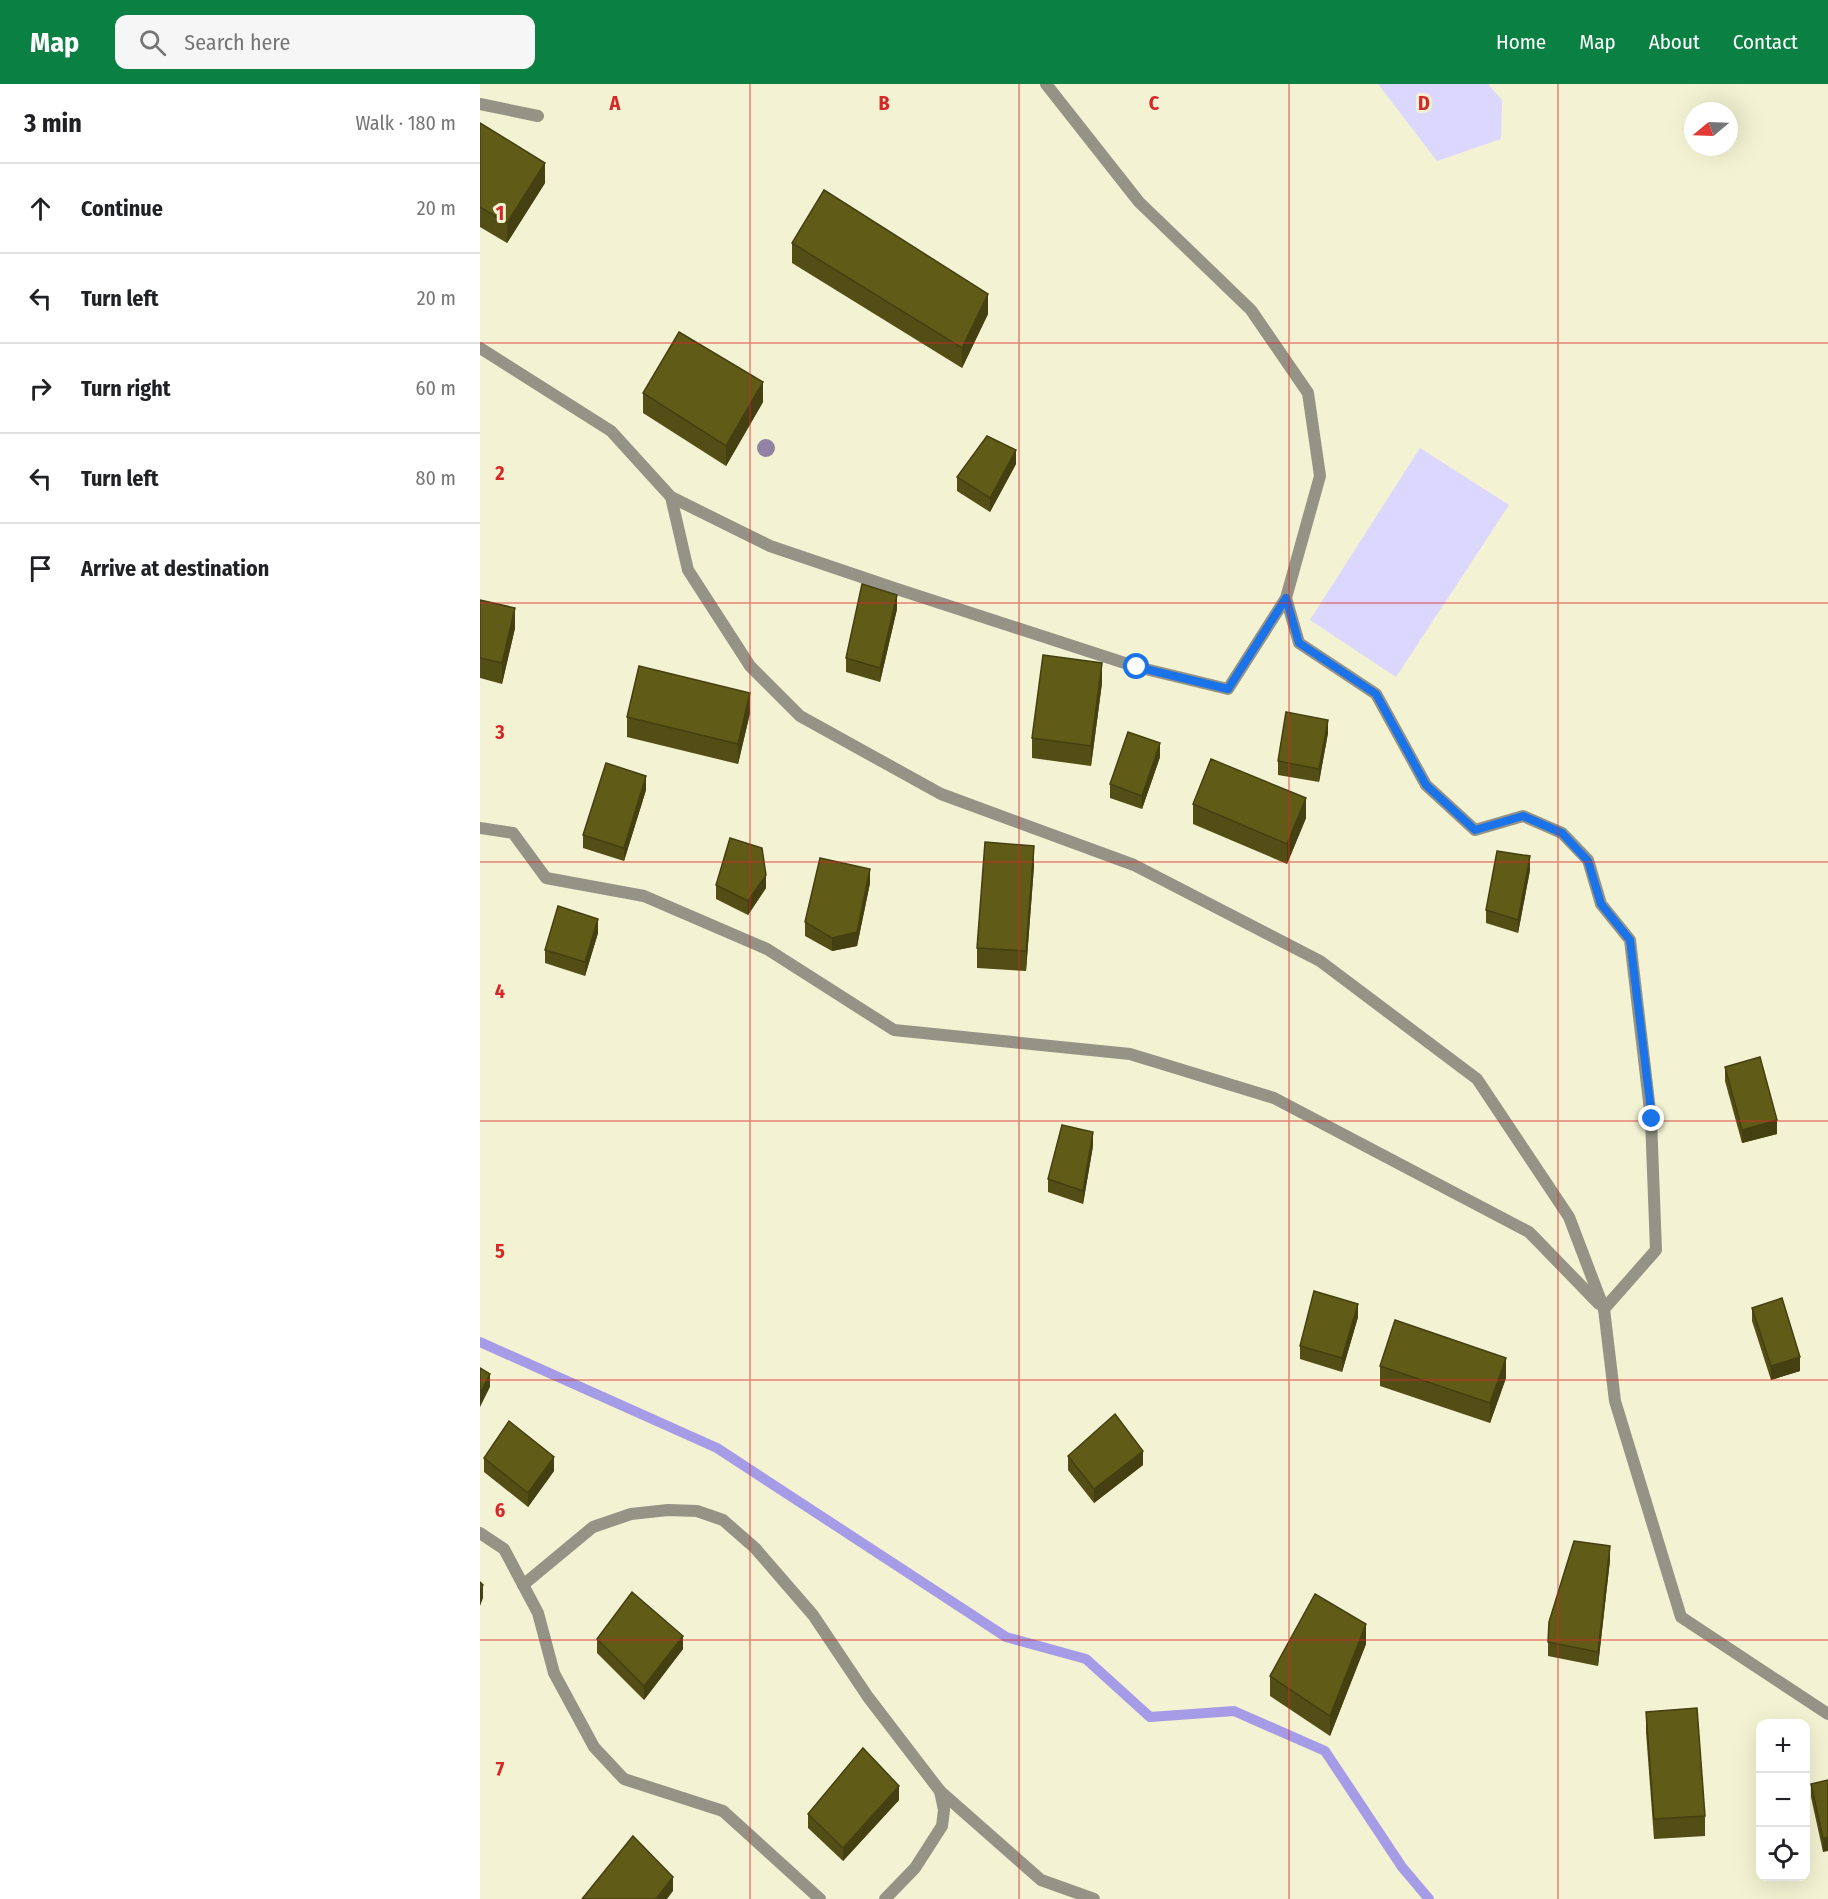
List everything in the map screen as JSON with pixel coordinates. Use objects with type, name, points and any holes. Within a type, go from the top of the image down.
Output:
[{"type":"lane","points":[[480,348],[611,431],[671,497],[770,546],[1137,667],[1228,689],[1286,598],[1320,476],[1308,393],[1251,310],[1140,202],[1046,84]]},
{"type":"lane","points":[[480,104],[538,116]]},
{"type":"lane","points":[[671,497],[688,570],[750,666],[800,716],[941,794],[1134,865],[1320,961],[1477,1079],[1569,1217],[1604,1309],[1615,1401],[1681,1617],[1828,1714]]},
{"type":"lane","points":[[1286,598],[1299,643],[1376,694],[1426,785],[1475,830],[1523,816],[1562,833],[1588,861],[1601,904],[1630,940],[1652,1119],[1656,1250],[1604,1309]]},
{"type":"lane","points":[[480,828],[513,833],[546,878],[644,896],[766,949],[894,1030],[1130,1054],[1274,1098],[1529,1232],[1604,1309]]},
{"type":"lane","points":[[523,1585],[593,1527],[631,1514],[668,1510],[697,1511],[723,1520],[755,1548],[813,1615],[868,1697],[940,1791],[1041,1880],[1094,1899]]},
{"type":"lane","points":[[480,1533],[504,1550],[523,1585],[537,1613],[554,1673],[576,1718],[594,1747],[624,1779],[723,1811],[820,1899]]},
{"type":"lane","points":[[885,1899],[915,1868],[942,1826],[944,1810],[940,1791]]},
{"type":"shaded area","points":[[1378,84],[1488,84],[1502,100],[1501,139],[1437,161]]},
{"type":"shaded area","points":[[1420,448],[1509,505],[1396,677],[1310,620]]},
{"type":"building","points":[[480,123],[545,163],[507,223],[480,207]]},
{"type":"building","points":[[824,190],[988,294],[962,348],[792,243]]},
{"type":"building","points":[[679,332],[763,382],[726,446],[643,393]]},
{"type":"building","points":[[987,436],[1016,450],[990,498],[957,477]]},
{"type":"building","points":[[862,584],[897,595],[880,668],[846,658]]},
{"type":"building","points":[[480,600],[515,608],[502,663],[480,658]]},
{"type":"building","points":[[1043,655],[1102,663],[1091,746],[1032,738]]},
{"type":"building","points":[[639,666],[750,693],[738,744],[627,717]]},
{"type":"building","points":[[1286,712],[1328,720],[1319,769],[1278,761]]},
{"type":"building","points":[[1128,732],[1160,743],[1142,796],[1110,784]]},
{"type":"building","points":[[1211,759],[1306,798],[1287,844],[1193,804]]},
{"type":"building","points":[[606,763],[646,776],[624,848],[583,835]]},
{"type":"building","points":[[730,838],[762,848],[766,875],[748,901],[716,885]]},
{"type":"building","points":[[985,842],[1034,846],[1026,951],[977,948]]},
{"type":"building","points":[[1497,851],[1530,856],[1518,920],[1486,910]]},
{"type":"building","points":[[820,858],[870,869],[857,932],[832,938],[805,922]]},
{"type":"building","points":[[558,906],[598,919],[585,962],[545,950]]},
{"type":"building","points":[[1760,1057],[1777,1120],[1742,1130],[1725,1067]]},
{"type":"building","points":[[1062,1125],[1093,1132],[1083,1191],[1048,1179]]},
{"type":"building","points":[[1314,1291],[1358,1304],[1342,1358],[1300,1346]]},
{"type":"building","points":[[1782,1298],[1800,1357],[1771,1366],[1752,1308]]},
{"type":"building","points":[[1395,1320],[1506,1358],[1490,1403],[1380,1366]]},
{"type":"building","points":[[480,1368],[490,1374],[480,1393]]},
{"type":"building","points":[[1115,1414],[1143,1451],[1094,1489],[1068,1456]]},
{"type":"building","points":[[509,1421],[554,1457],[528,1493],[484,1458]]},
{"type":"building","points":[[1574,1541],[1610,1546],[1598,1652],[1548,1642],[1549,1622]]},
{"type":"building","points":[[632,1592],[683,1636],[644,1686],[597,1639]]},
{"type":"building","points":[[1315,1594],[1366,1624],[1330,1716],[1270,1676]]},
{"type":"building","points":[[1697,1708],[1705,1816],[1654,1819],[1646,1712]]},
{"type":"building","points":[[863,1748],[899,1786],[843,1848],[808,1814]]},
{"type":"building","points":[[1828,1780],[1828,1837],[1823,1839],[1811,1784]]},
{"type":"building","points":[[633,1836],[673,1877],[656,1899],[582,1899]]},
{"type":"waterway","points":[[480,1342],[717,1448],[1006,1637],[1086,1659],[1150,1717],[1234,1711],[1325,1751],[1402,1867],[1429,1899]]},
{"type":"route","points":[[1137,667],[1228,689],[1286,598],[1299,643],[1376,694],[1426,785],[1475,830],[1523,816],[1562,833],[1588,861],[1601,904],[1630,940],[1652,1119]]}]
